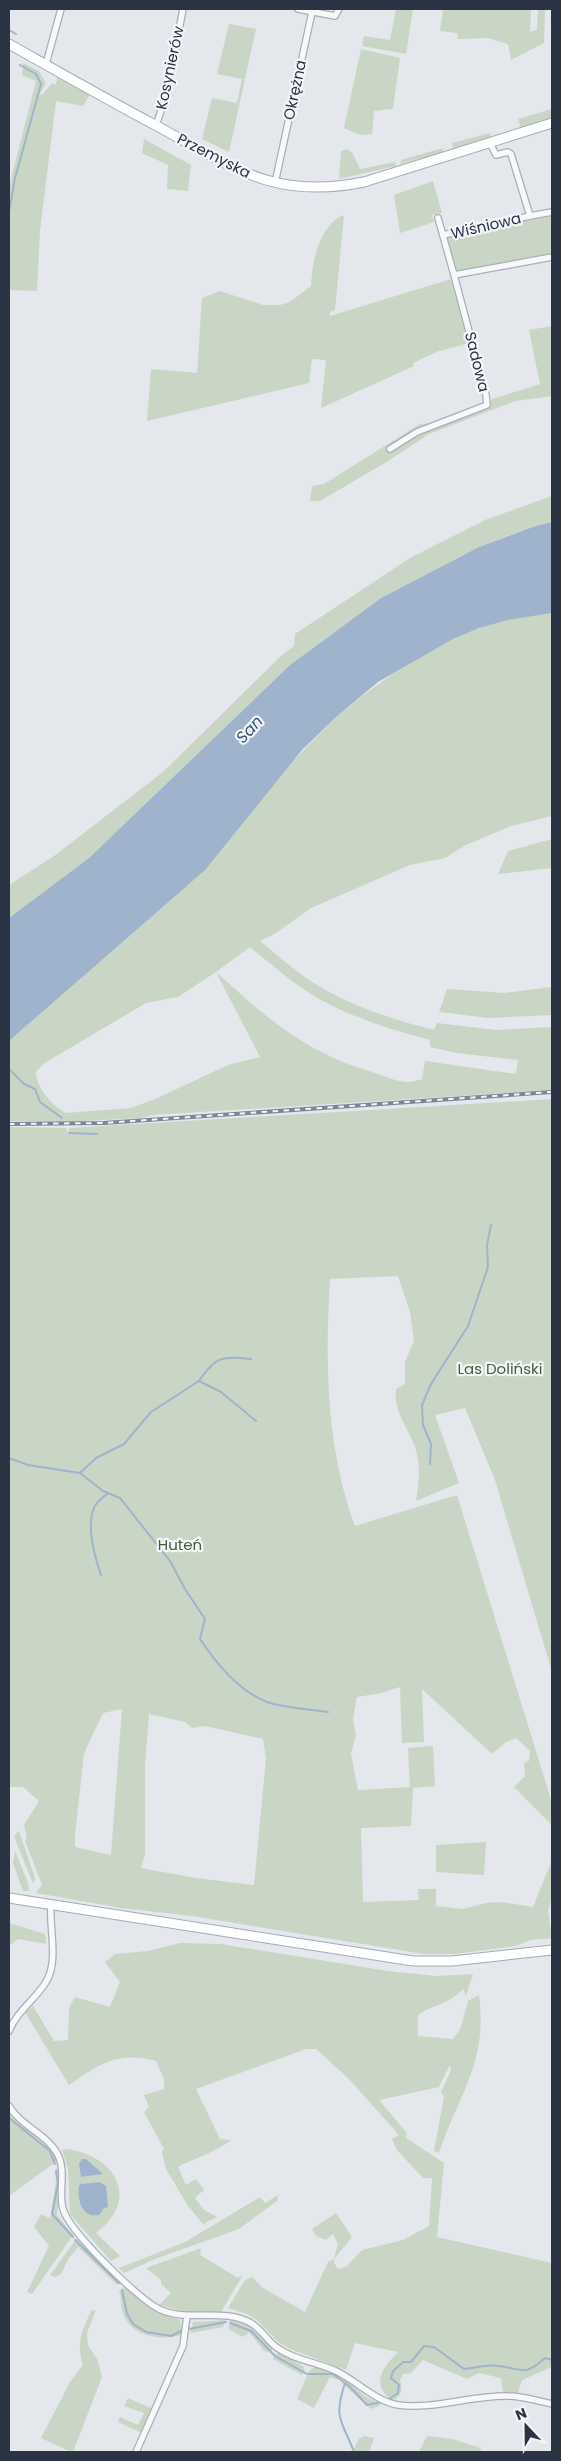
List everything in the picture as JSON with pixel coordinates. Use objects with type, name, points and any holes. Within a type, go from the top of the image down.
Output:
[{"type":"main road","name":"Przemyska","points":[[9,44],[114,99],[156,126],[237,171],[275,183],[306,188],[334,188],[352,184],[552,124]]},
{"type":"main road","points":[[9,1898],[413,1961],[452,1961],[552,1950]]},
{"type":"street","points":[[46,64],[61,9]]},
{"type":"street","name":"Kosynierów","points":[[156,126],[167,92],[183,9]]},
{"type":"street","points":[[298,9],[335,16],[339,9]]},
{"type":"street","name":"Okrężna","points":[[275,183],[312,12]]},
{"type":"street","name":"Wiśniowa","points":[[490,144],[496,155],[508,152],[511,154],[530,216]]},
{"type":"street","name":"Wiśniowa","points":[[443,235],[552,212]]},
{"type":"street","name":"Sadowa","points":[[390,449],[417,432],[487,405],[486,395],[438,218]]},
{"type":"street","points":[[454,275],[552,258]]},
{"type":"street","points":[[9,2031],[15,2018],[46,1982],[49,1974],[52,1964],[50,1905]]},
{"type":"street","points":[[9,2106],[15,2116],[43,2137],[58,2155],[62,2170],[62,2206],[70,2225],[146,2301],[168,2313],[241,2319],[252,2324],[276,2347],[302,2360],[335,2370],[387,2403],[417,2405],[507,2396],[552,2404]]},
{"type":"street","points":[[136,2452],[183,2346],[188,2316]]},
{"type":"green space","points":[[396,9],[413,9],[406,54],[362,46],[364,36],[390,40]]},
{"type":"green space","points":[[443,9],[531,9],[530,32],[537,30],[538,9],[545,9],[544,43],[511,60],[508,44],[488,38],[458,39],[457,33],[440,31]]},
{"type":"green space","points":[[229,24],[256,29],[229,152],[202,139],[212,98],[237,103],[242,79],[217,74]]},
{"type":"green space","points":[[361,49],[400,58],[393,109],[374,111],[372,134],[360,135],[344,128]]},
{"type":"green space","points":[[23,63],[39,71],[46,83],[39,95],[42,95],[52,83],[56,85],[57,76],[90,94],[83,106],[56,101],[40,231],[37,291],[9,290],[9,187],[36,81],[22,75]]},
{"type":"green space","points":[[552,109],[552,119],[521,129],[518,119]]},
{"type":"green space","points":[[490,133],[491,138],[453,149],[452,143]]},
{"type":"green space","points":[[144,139],[191,165],[188,191],[167,189],[168,165],[142,153]]},
{"type":"green space","points":[[443,148],[443,152],[400,164],[401,160]]},
{"type":"green space","points":[[348,149],[353,154],[360,169],[395,162],[396,166],[339,179],[341,151]]},
{"type":"green space","points":[[433,181],[442,213],[432,215],[434,222],[400,233],[394,195]]},
{"type":"green space","points":[[344,215],[335,310],[330,312],[330,316],[451,279],[469,343],[439,351],[413,363],[414,366],[321,408],[326,360],[312,359],[309,383],[147,421],[151,369],[197,373],[202,298],[220,291],[263,305],[280,305],[290,302],[311,286],[318,245],[328,227]]},
{"type":"green space","points":[[552,216],[552,254],[458,271],[455,269],[446,237]]},
{"type":"green space","points":[[552,326],[552,396],[515,401],[429,434],[388,461],[320,501],[310,501],[312,486],[324,484],[420,424],[429,423],[429,429],[484,410],[492,399],[540,384],[529,330]]},
{"type":"green space","points":[[552,496],[552,522],[534,526],[479,547],[381,598],[290,665],[89,858],[9,918],[9,885],[54,856],[163,772],[280,657],[294,646],[295,634],[410,558],[485,520]]},
{"type":"green space","points":[[552,613],[552,816],[511,826],[466,845],[445,858],[410,865],[311,908],[276,933],[260,941],[317,985],[349,1002],[400,1020],[434,1030],[437,1023],[496,1030],[552,1027],[552,1090],[152,1115],[141,1118],[67,1122],[9,1121],[9,1041],[80,979],[336,717],[386,679],[440,645],[487,625],[505,620]],"holes":[[[250,947],[303,988],[334,1007],[375,1023],[430,1040],[430,1047],[456,1053],[518,1060],[516,1074],[425,1061],[422,1079],[404,1082],[350,1065],[328,1055],[308,1045],[272,1020],[216,972]],[[216,972],[260,1057],[228,1065],[131,1108],[66,1113],[46,1096],[39,1084],[36,1072],[43,1064],[146,1003],[178,997]]]},
{"type":"green space","points":[[552,839],[552,868],[498,874],[508,851]]},
{"type":"green space","points":[[552,987],[552,1015],[489,1018],[439,1012],[447,989],[504,993]]},
{"type":"green space","name":"Huteń","points":[[552,1099],[552,1672],[495,1480],[465,1408],[435,1415],[459,1483],[416,1501],[419,1474],[417,1454],[399,1412],[396,1397],[396,1389],[405,1384],[405,1362],[414,1341],[410,1312],[398,1276],[330,1279],[328,1373],[333,1435],[338,1466],[355,1526],[457,1495],[552,1803],[552,1825],[514,1787],[525,1776],[524,1763],[529,1761],[530,1751],[516,1738],[506,1742],[492,1754],[422,1689],[424,1742],[402,1743],[400,1687],[382,1693],[357,1697],[353,1718],[356,1735],[351,1754],[358,1790],[410,1787],[408,1748],[433,1746],[435,1786],[413,1788],[411,1826],[361,1828],[363,1902],[419,1900],[418,1889],[436,1889],[436,1906],[463,1909],[486,1903],[501,1902],[533,1907],[552,1860],[552,1898],[548,1910],[552,1938],[531,1940],[515,1946],[455,1954],[424,1954],[192,1916],[121,1908],[36,1893],[42,1885],[25,1841],[27,1838],[24,1825],[39,1801],[23,1787],[9,1787],[9,1127],[66,1128],[68,1134],[69,1128]],"holes":[[[122,1709],[111,1855],[110,1855],[75,1847],[75,1835],[84,1753],[103,1713]],[[149,1714],[185,1722],[192,1728],[205,1726],[263,1739],[266,1758],[254,1885],[196,1878],[141,1868],[145,1854],[145,1764]]]},
{"type":"green space","points":[[19,1831],[35,1878],[33,1884],[14,1836]]},
{"type":"green space","points":[[486,1842],[484,1875],[436,1872],[436,1845]]},
{"type":"green space","points":[[15,1851],[28,1883],[29,1891],[23,1891],[13,1863]]},
{"type":"green space","points":[[9,1923],[45,1934],[46,1944],[18,1939],[9,1946]]},
{"type":"green space","points":[[180,1943],[221,1944],[388,1971],[436,1976],[473,1974],[466,1996],[463,1989],[453,1998],[418,2015],[418,2036],[453,2039],[460,2030],[468,2001],[479,1995],[481,2019],[476,2059],[439,2153],[434,2151],[444,2096],[441,2092],[451,2070],[450,2065],[439,2087],[379,2100],[407,2133],[406,2138],[444,2163],[437,2237],[552,2263],[552,2367],[522,2380],[518,2393],[503,2392],[501,2378],[479,2373],[467,2379],[423,2360],[411,2373],[403,2374],[400,2380],[401,2392],[393,2401],[386,2395],[380,2383],[383,2370],[398,2352],[355,2343],[346,2370],[290,2349],[278,2342],[257,2320],[247,2314],[228,2308],[245,2280],[252,2277],[263,2288],[305,2312],[328,2262],[334,2259],[338,2269],[347,2266],[362,2250],[403,2240],[429,2226],[432,2178],[423,2178],[397,2150],[392,2139],[399,2135],[349,2079],[316,2049],[306,2049],[196,2089],[220,2139],[231,2140],[178,2167],[186,2185],[196,2179],[204,2190],[195,2198],[204,2210],[217,2217],[203,2224],[188,2206],[166,2169],[162,2152],[164,2149],[144,2112],[149,2107],[144,2095],[164,2089],[164,2079],[156,2061],[130,2058],[110,2061],[69,2085],[25,2012],[33,2006],[54,2041],[68,2040],[69,2008],[75,1997],[110,2007],[120,1982],[105,1962],[115,1954],[148,1951]]},
{"type":"green space","points":[[9,2115],[53,2151],[57,2161],[9,2196]]},
{"type":"green space","points":[[67,2149],[84,2153],[99,2160],[110,2170],[117,2181],[120,2193],[117,2207],[110,2220],[96,2233],[120,2256],[111,2261],[70,2214],[68,2169],[62,2150]]},
{"type":"green space","points":[[58,2168],[60,2188],[57,2215],[73,2235],[32,2294],[27,2292],[49,2246],[34,2227],[41,2214],[49,2218],[51,2216],[56,2181],[55,2170]]},
{"type":"green space","points":[[278,2195],[277,2201],[239,2229],[155,2259],[124,2273],[119,2268],[185,2242],[260,2197],[265,2203]]},
{"type":"green space","points":[[336,2213],[352,2237],[334,2259],[338,2244],[333,2234],[326,2240],[316,2236],[312,2229]]},
{"type":"green space","points":[[77,2238],[120,2282],[117,2285],[78,2247],[69,2258],[61,2274],[55,2277],[50,2275]]},
{"type":"green space","points":[[201,2248],[200,2255],[238,2278],[243,2275],[221,2312],[187,2312],[159,2305],[171,2293],[161,2284],[161,2280],[146,2268]]},
{"type":"green space","points":[[125,2287],[155,2311],[180,2320],[182,2335],[157,2337],[133,2328],[127,2322],[122,2312],[119,2291]]},
{"type":"green space","points":[[96,2310],[87,2333],[88,2345],[98,2361],[102,2377],[73,2452],[71,2452],[41,2438],[70,2382],[83,2365],[80,2350],[81,2337],[91,2311]]},
{"type":"green space","points":[[231,2319],[244,2324],[259,2334],[273,2347],[271,2353],[264,2351],[249,2332],[243,2337],[228,2329]]},
{"type":"green space","points":[[225,2320],[223,2327],[190,2333],[193,2322]]},
{"type":"green space","points":[[279,2353],[303,2366],[305,2370],[302,2375],[273,2359]]},
{"type":"green space","points":[[313,2368],[321,2368],[339,2375],[337,2380],[330,2377],[314,2408],[297,2399],[309,2371]]},
{"type":"green space","points":[[344,2378],[365,2396],[381,2405],[371,2409],[342,2383]]},
{"type":"green space","points":[[128,2398],[153,2409],[142,2433],[118,2422],[120,2417],[138,2425],[144,2413],[124,2406]]},
{"type":"green space","points":[[364,2436],[374,2438],[369,2452],[352,2452],[359,2439]]},
{"type":"green space","points":[[427,2436],[452,2439],[481,2448],[480,2452],[419,2452]]},
{"type":"water","name":"San","points":[[552,522],[552,613],[508,620],[479,628],[453,639],[378,682],[336,717],[302,750],[205,870],[9,1041],[9,918],[89,858],[290,665],[381,598],[479,547],[535,526]]},
{"type":"water","points":[[82,2159],[86,2159],[103,2174],[81,2177],[79,2164]]},
{"type":"water","points":[[99,2182],[106,2186],[108,2207],[104,2208],[99,2215],[88,2214],[80,2202],[79,2186],[81,2184]]},
{"type":"waterway","points":[[9,30],[16,34]]},
{"type":"waterway","points":[[9,212],[15,178],[41,84],[36,74],[20,65]]},
{"type":"waterway","points":[[9,1069],[24,1084],[35,1089],[40,1102],[62,1118]]},
{"type":"waterway","points":[[69,1133],[97,1134]]},
{"type":"waterway","points":[[430,1464],[431,1444],[423,1425],[422,1405],[431,1384],[468,1326],[488,1267],[487,1245],[491,1225]]},
{"type":"waterway","points":[[199,1381],[215,1362],[226,1358],[251,1359]]},
{"type":"waterway","points":[[80,1473],[96,1458],[124,1444],[151,1412],[199,1381],[221,1392],[256,1421]]},
{"type":"waterway","points":[[9,1458],[28,1465],[80,1473],[103,1491],[120,1498],[170,1561],[185,1589],[205,1619],[200,1639],[237,1684],[256,1697],[273,1704],[328,1712]]},
{"type":"waterway","points":[[101,1575],[94,1551],[91,1523],[95,1506],[108,1493]]},
{"type":"waterway","points":[[9,2118],[50,2151],[55,2164]]},
{"type":"waterway","points":[[56,2171],[58,2183],[52,2214],[73,2237]]},
{"type":"waterway","points":[[75,2240],[119,2283]]},
{"type":"waterway","points":[[122,2290],[127,2314],[133,2324],[146,2332],[171,2336],[183,2330]]},
{"type":"waterway","points":[[189,2329],[226,2322]]},
{"type":"waterway","points":[[230,2323],[251,2331],[275,2356],[307,2374],[333,2374],[349,2386],[367,2405],[381,2402]]},
{"type":"waterway","points":[[388,2400],[398,2393],[399,2385],[391,2378],[393,2371],[403,2362],[411,2362],[424,2346],[434,2347],[464,2369],[495,2366],[528,2370],[545,2358],[552,2360]]},
{"type":"waterway","points":[[345,2383],[341,2395],[339,2413],[354,2452]]},
{"type":"railway","points":[[9,1124],[104,1123],[552,1092]]},
{"type":"park label","name":"Las Doliński","points":[[500,1369]]}]
